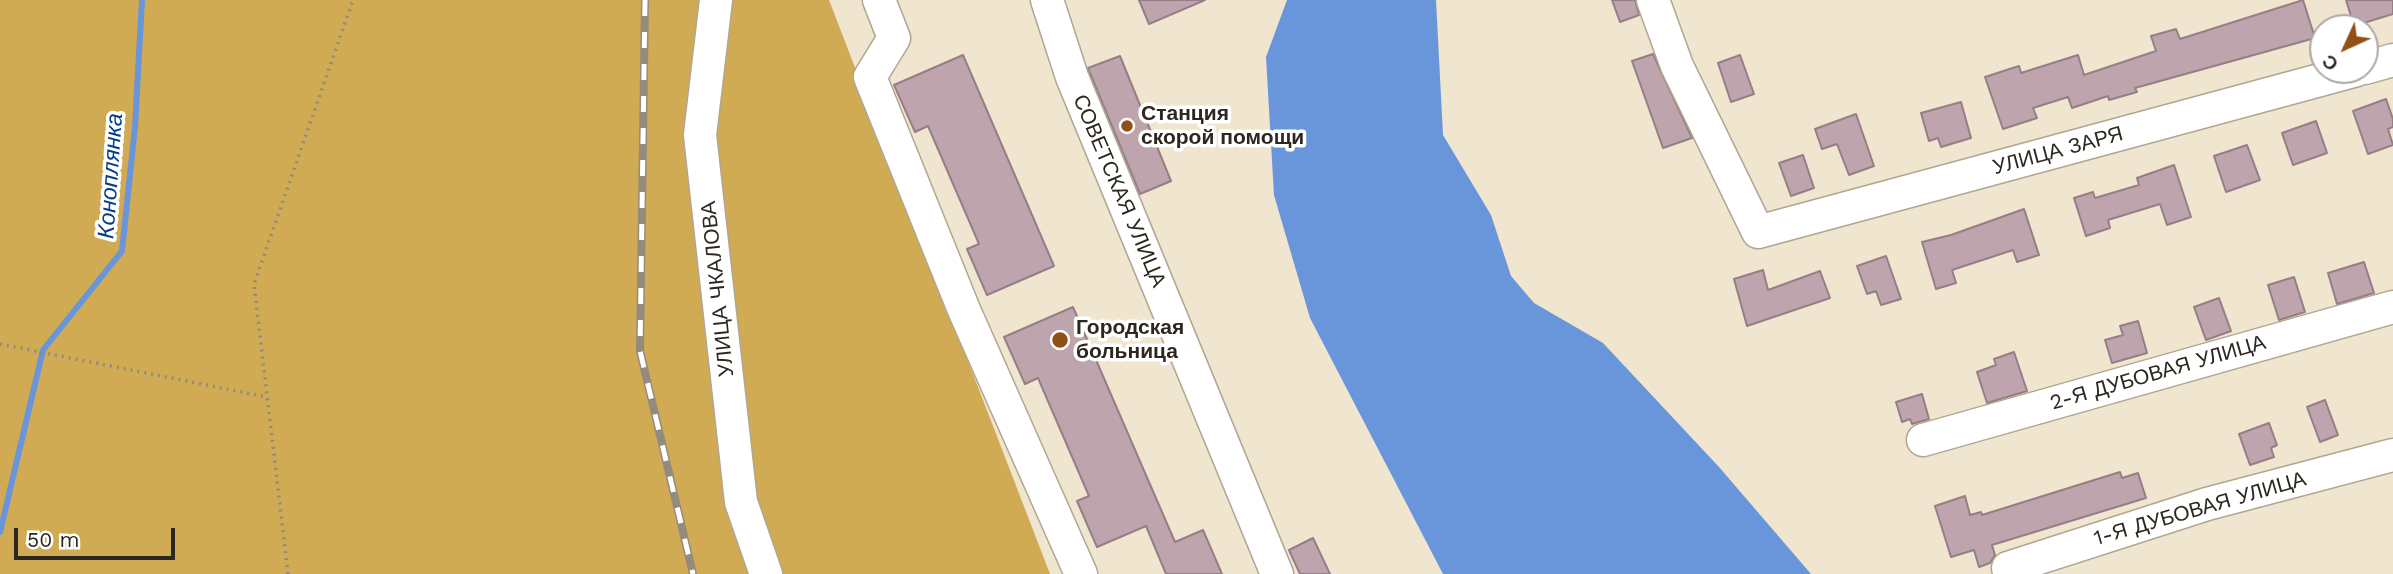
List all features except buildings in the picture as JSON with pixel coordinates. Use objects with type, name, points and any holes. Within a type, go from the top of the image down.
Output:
[{"type":"street","name":"УЛИЦА ЧКАЛОВА","points":[[716,0],[700,135],[741,502],[766,574]]},
{"type":"street","points":[[878,0],[894,38],[870,77],[964,310],[1081,574]]},
{"type":"street","name":"СОВЕТСКАЯ УЛИЦА","points":[[1047,0],[1072,77],[1277,574]]},
{"type":"street","name":"УЛИЦА ЗАРЯ","points":[[1653,0],[1676,66],[1758,232],[2309,83]]},
{"type":"street","name":"2-Я ДУБОВАЯ УЛИЦА","points":[[1923,440],[2393,307]]},
{"type":"street","name":"1-Я ДУБОВАЯ УЛИЦА","points":[[2008,568],[2207,504],[2393,455]]},
{"type":"path","points":[[288,574],[254,284],[353,0]]},
{"type":"path","points":[[0,344],[267,397]]},
{"type":"shaded area","points":[[0,0],[829,0],[1050,574],[0,574]]},
{"type":"water","points":[[1287,0],[1436,0],[1443,135],[1491,215],[1511,276],[1534,303],[1603,343],[1719,467],[1811,574],[1443,574],[1310,318],[1274,195],[1266,57]]},
{"type":"waterway","name":"Коноплянка","points":[[0,532],[43,350],[122,251],[135,127],[142,0]]},
{"type":"railway","points":[[645,0],[640,351],[693,574]]},
{"type":"place","name":"Станция скорой помощи","points":[[1127,126]]},
{"type":"place","name":"Городская больница","points":[[1060,340]]}]
